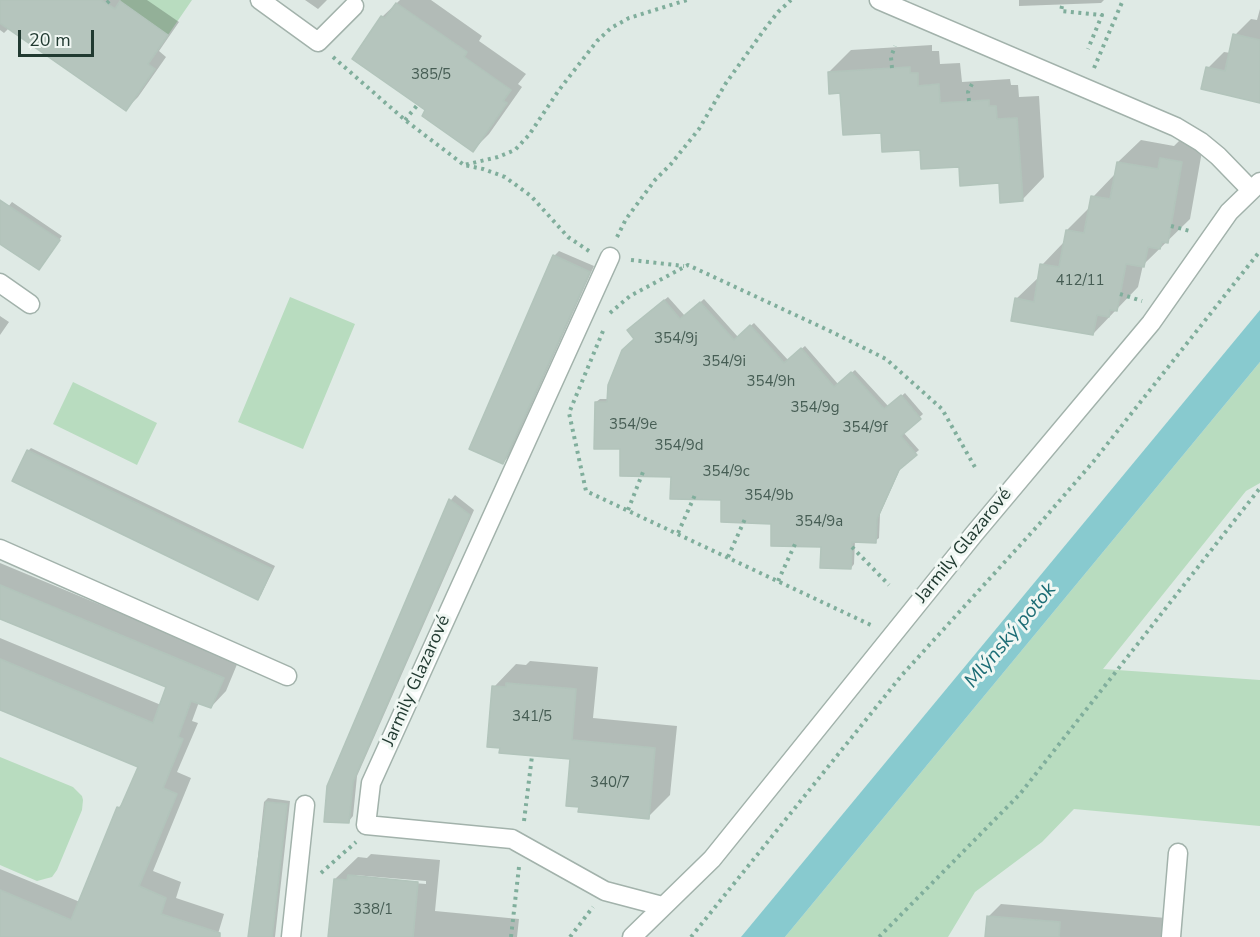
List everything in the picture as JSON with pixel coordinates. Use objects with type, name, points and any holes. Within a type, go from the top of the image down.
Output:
[{"type":"street","points":[[260,0],[318,42],[354,6]]},
{"type":"street","points":[[879,0],[1176,127],[1201,142],[1256,186]]},
{"type":"street","name":"Jarmily Glazarové","points":[[632,937],[712,859],[981,525],[1151,322],[1229,212],[1256,186]]},
{"type":"street","name":"Jarmily Glazarové","points":[[375,826],[366,825],[371,783],[610,257]]},
{"type":"street","points":[[0,283],[30,304]]},
{"type":"street","points":[[0,549],[287,676]]},
{"type":"street","points":[[291,937],[305,805]]},
{"type":"street","points":[[375,826],[512,839],[606,891],[663,906]]},
{"type":"street","points":[[1171,937],[1178,853]]},
{"type":"path","points":[[464,165],[498,157],[515,150],[529,135],[558,90],[610,28],[629,18],[687,0]]},
{"type":"path","points":[[610,257],[626,219],[655,180],[688,145],[726,83],[778,12],[791,0]]},
{"type":"path","points":[[1086,88],[1123,0]]},
{"type":"path","points":[[1062,6],[1061,11],[1102,15],[1088,49]]},
{"type":"path","points":[[318,42],[405,120],[464,165],[505,177],[531,196],[568,237],[584,249],[610,257],[688,265],[886,360],[942,409],[976,469]]},
{"type":"path","points":[[892,68],[891,57],[895,46]]},
{"type":"path","points":[[969,101],[968,92],[974,80]]},
{"type":"path","points":[[405,120],[419,103]]},
{"type":"path","points":[[1171,226],[1193,232]]},
{"type":"path","points":[[691,937],[902,675],[1093,462],[1260,251]]},
{"type":"path","points":[[685,266],[630,296],[610,312],[569,412],[586,491],[892,636]]},
{"type":"path","points":[[1120,294],[1143,301]]},
{"type":"path","points":[[628,510],[643,472]]},
{"type":"path","points":[[879,937],[1020,794],[1260,488]]},
{"type":"path","points":[[678,533],[695,495]]},
{"type":"path","points":[[728,557],[745,519]]},
{"type":"path","points":[[778,581],[796,542]]},
{"type":"path","points":[[852,547],[889,585]]},
{"type":"path","points":[[315,878],[375,826]]},
{"type":"path","points":[[570,937],[606,891]]},
{"type":"green space","points":[[121,0],[192,0],[168,35]]},
{"type":"green space","points":[[290,297],[355,324],[303,449],[238,422]]},
{"type":"green space","points":[[1260,362],[1260,483],[1246,491],[1103,669],[1260,680],[1260,826],[1074,809],[1042,842],[975,892],[948,937],[785,937]]},
{"type":"green space","points":[[73,382],[157,423],[137,465],[53,424]]},
{"type":"green space","points":[[0,757],[73,787],[82,796],[82,810],[52,877],[37,881],[0,865]]},
{"type":"water","name":"Mlýnský potok","points":[[1260,310],[1260,362],[785,937],[741,937]]},
{"type":"building","points":[[0,0],[101,0],[115,9],[120,1],[168,35],[148,64],[155,69],[126,111],[0,23]]},
{"type":"building","points":[[396,3],[467,52],[464,57],[511,90],[503,101],[507,103],[473,152],[422,116],[425,110],[352,59],[381,16],[385,18]]},
{"type":"building","points":[[1233,34],[1260,40],[1260,103],[1201,89],[1206,67],[1225,71]]},
{"type":"building","points":[[910,67],[910,73],[918,73],[918,86],[939,84],[940,103],[989,100],[989,106],[996,106],[997,119],[1017,118],[1023,201],[1000,203],[999,183],[960,186],[959,167],[921,169],[920,150],[882,152],[881,133],[843,135],[840,93],[829,94],[828,72]]},
{"type":"building","points":[[1160,158],[1182,162],[1168,243],[1162,242],[1160,249],[1148,247],[1144,267],[1126,264],[1117,311],[1110,310],[1109,317],[1097,315],[1093,335],[1011,321],[1015,298],[1034,302],[1040,264],[1059,267],[1066,230],[1084,233],[1091,196],[1110,199],[1117,162],[1158,169]]},
{"type":"building","points":[[0,200],[60,240],[39,270],[0,244]]},
{"type":"building","points":[[553,255],[590,272],[503,464],[469,449]]},
{"type":"building","points":[[664,300],[680,319],[700,302],[734,340],[750,325],[784,363],[801,348],[834,387],[851,372],[884,409],[901,395],[921,419],[901,436],[917,455],[899,470],[877,519],[876,543],[852,542],[851,569],[820,568],[821,547],[771,546],[771,524],[721,522],[721,500],[670,499],[671,477],[620,476],[620,449],[594,449],[595,402],[607,402],[608,385],[622,350],[634,339],[627,330]]},
{"type":"building","points":[[27,450],[272,569],[258,600],[12,481]]},
{"type":"building","points":[[449,499],[470,515],[353,782],[349,823],[324,822],[327,786]]},
{"type":"building","points":[[0,585],[224,678],[211,708],[191,701],[178,737],[183,739],[163,788],[177,794],[139,886],[166,898],[161,914],[220,933],[220,937],[0,937],[0,890],[71,920],[117,807],[120,808],[138,767],[0,710],[0,659],[153,723],[166,687],[0,619]]},
{"type":"building","points":[[506,683],[576,689],[572,740],[655,748],[649,819],[578,812],[579,807],[566,806],[570,759],[499,753],[500,748],[487,747],[492,686],[506,687]]},
{"type":"building","points":[[266,802],[287,804],[272,937],[248,937]]},
{"type":"building","points":[[348,875],[418,882],[413,937],[328,937],[334,879],[347,880]]},
{"type":"building","points":[[987,916],[1060,922],[1059,937],[985,937]]}]
